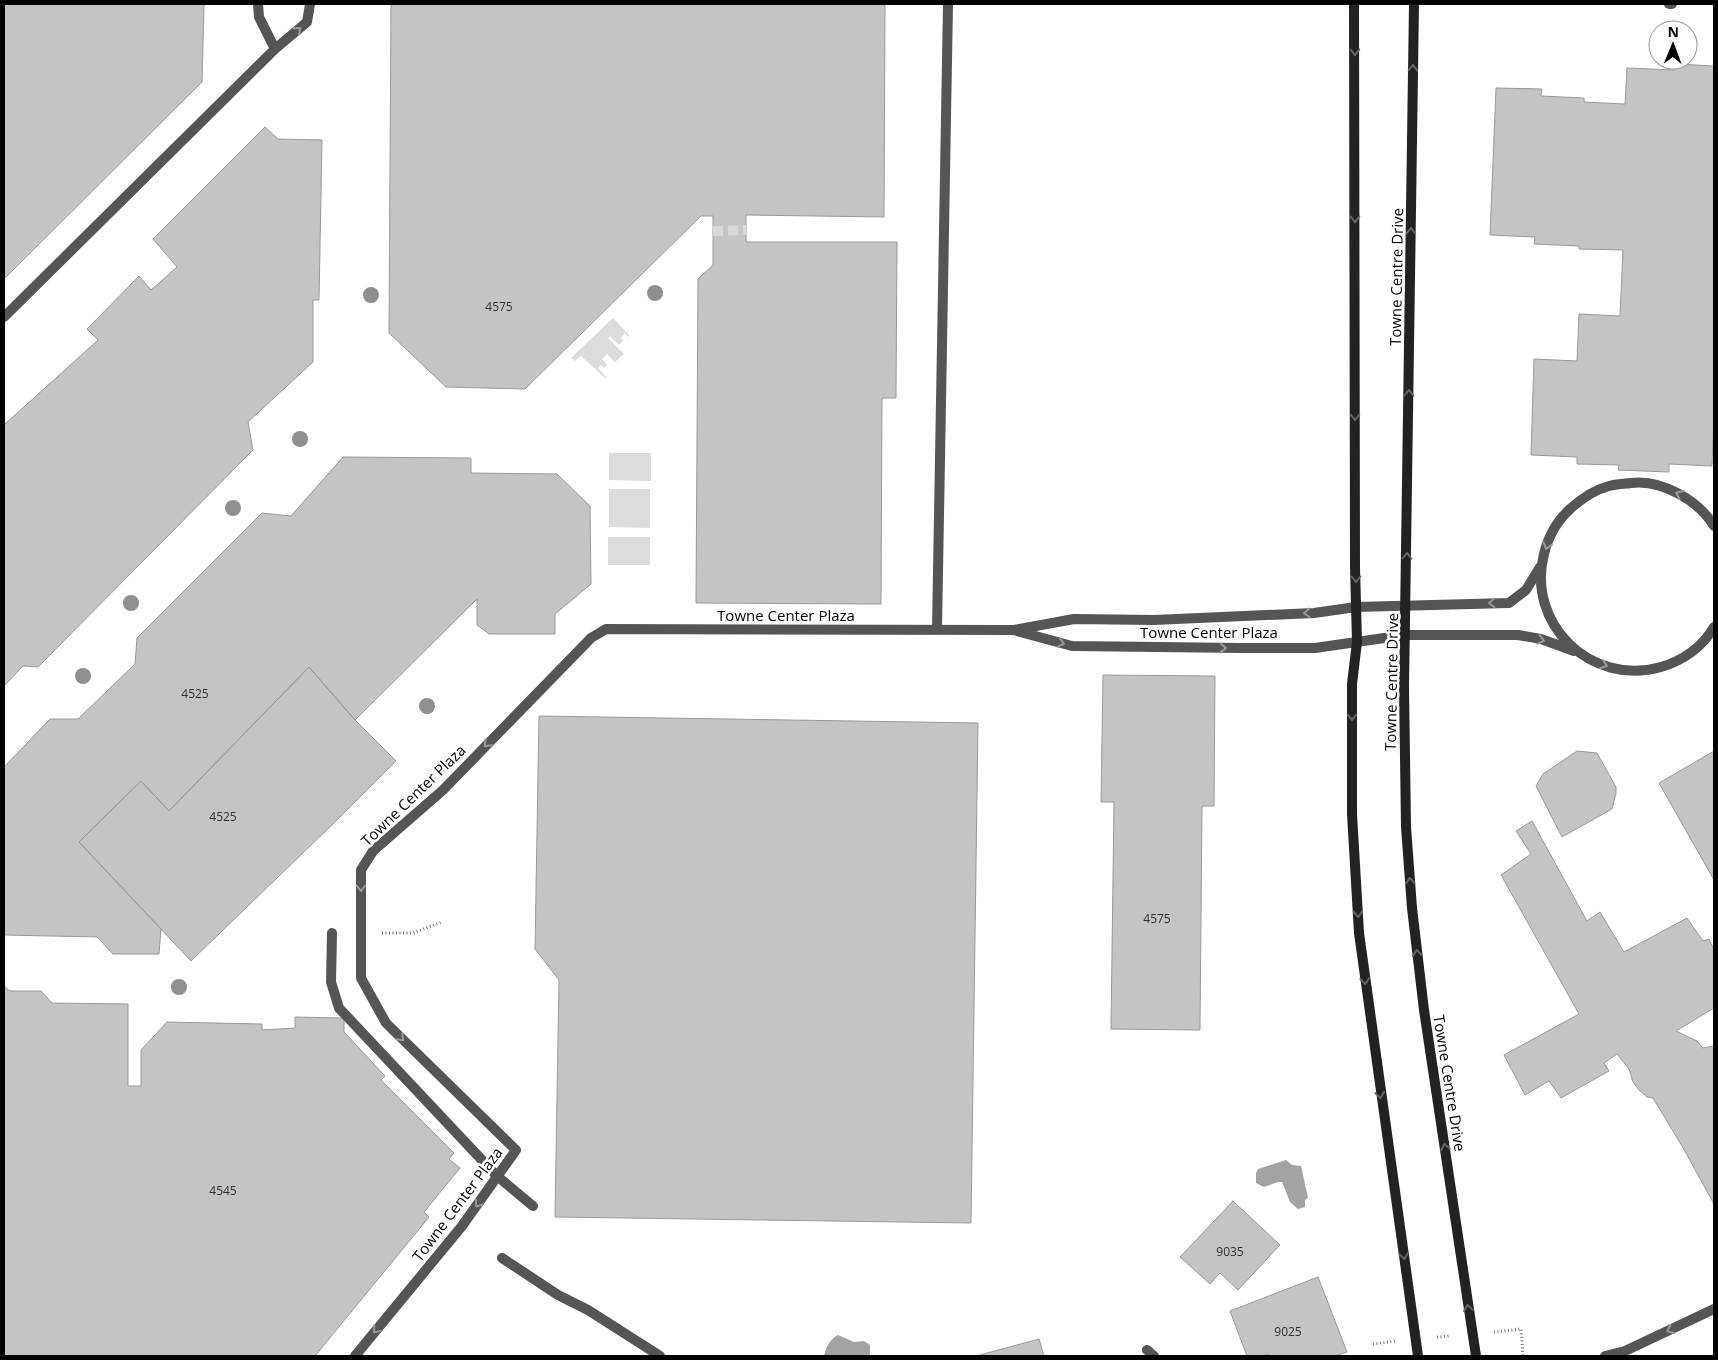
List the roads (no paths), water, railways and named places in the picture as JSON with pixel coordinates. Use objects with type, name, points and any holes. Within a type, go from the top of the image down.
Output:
[{"type":"main road","points":[[1354,4],[1357,642],[1352,684],[1352,814],[1359,933],[1418,1356]]},
{"type":"main road","name":"Towne Centre Drive","points":[[1414,4],[1404,722],[1406,827],[1412,908],[1424,1010],[1476,1356]]},
{"type":"street","points":[[258,4],[259,16],[275,49]]},
{"type":"street","points":[[4,317],[275,49],[307,22],[310,4]]},
{"type":"street","points":[[937,629],[948,4]]},
{"type":"street","points":[[1714,526],[1709,517],[1688,498],[1663,487],[1636,482],[1608,486],[1583,498],[1562,516],[1548,540],[1541,566],[1541,586],[1545,606],[1553,624],[1566,641],[1581,654],[1602,665],[1625,671],[1657,668],[1672,663],[1693,651],[1714,634]]},
{"type":"street","name":"Towne Center Plaza","points":[[355,1356],[462,1226],[516,1150],[386,1023],[361,978],[361,870],[373,851],[443,790],[591,638],[606,629],[1014,630],[1074,619],[1154,620],[1314,613],[1356,607],[1407,604],[1509,603],[1526,590],[1541,566]]},
{"type":"street","points":[[1693,651],[1714,628]]},
{"type":"street","name":"Towne Center Plaza","points":[[1014,630],[1072,646],[1315,648],[1405,634],[1518,635],[1541,638],[1581,654]]},
{"type":"street","points":[[332,933],[331,982],[339,1008],[497,1176],[533,1206]]},
{"type":"street","points":[[502,1258],[558,1295],[588,1310],[660,1356]]},
{"type":"street","points":[[1605,1356],[1625,1351],[1714,1309]]},
{"type":"tunnel","points":[[713,231],[746,230]]}]
